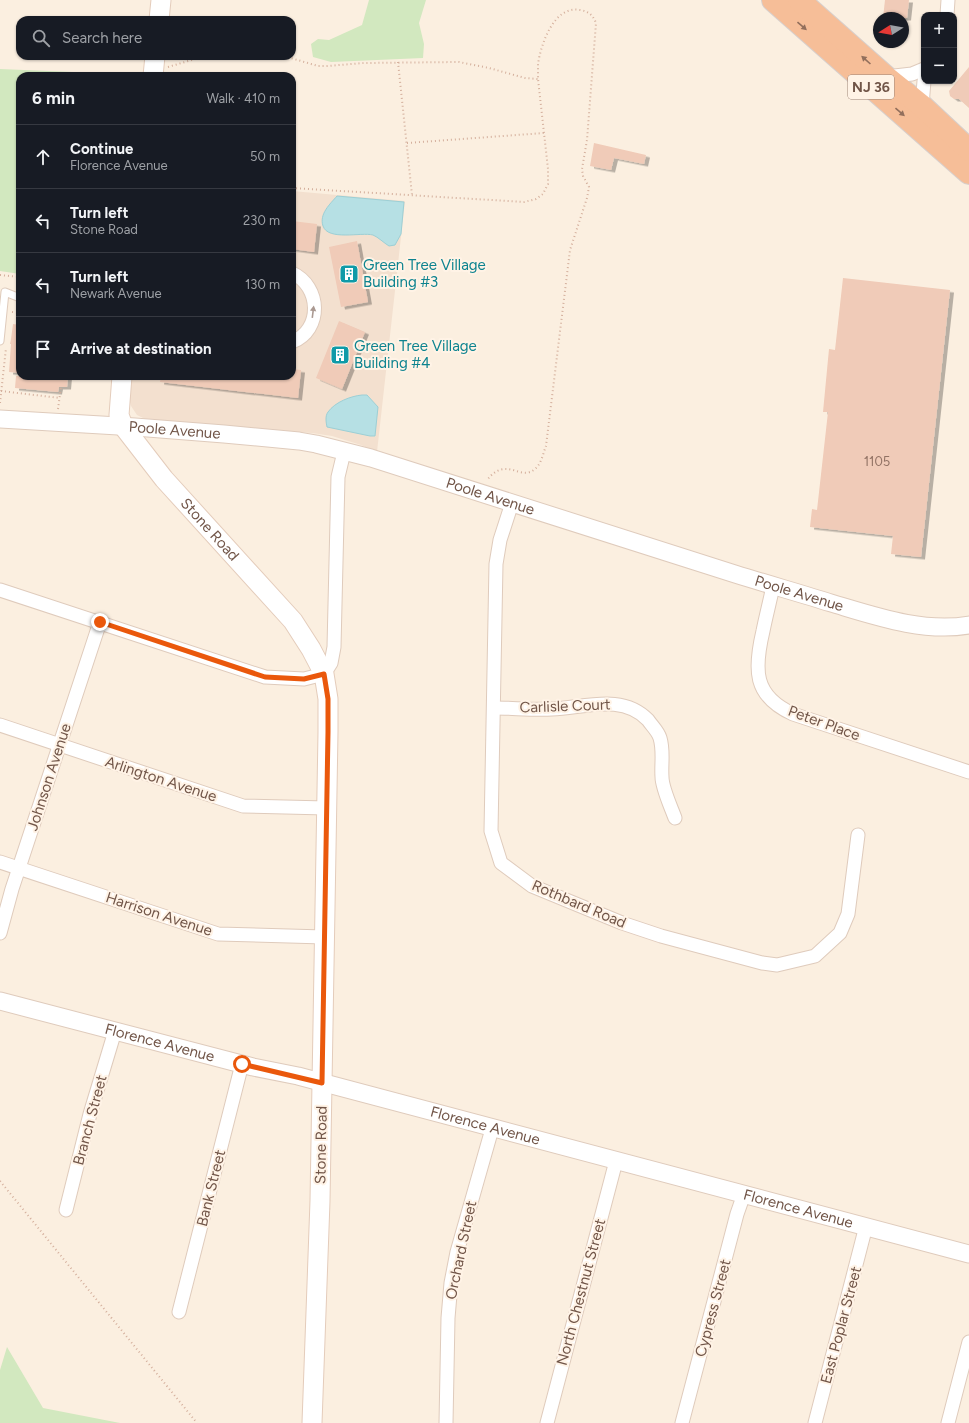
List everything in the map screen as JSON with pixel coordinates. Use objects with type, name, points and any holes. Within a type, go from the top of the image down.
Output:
[{"type":"highway","name":"NJ 36","points":[[773,0],[969,173]]},
{"type":"highway","name":"NJ 36","points":[[799,0],[886,77],[922,106],[969,150]]},
{"type":"main road","points":[[159,16],[161,0]]},
{"type":"main road","name":"Stone Road","points":[[122,380],[119,415],[123,426],[164,479],[293,622],[324,674],[328,699],[322,1083],[320,1201],[312,1423]]},
{"type":"street","points":[[947,12],[948,0]]},
{"type":"street","points":[[886,77],[912,74],[921,70]]},
{"type":"street","points":[[922,106],[924,84]]},
{"type":"street","points":[[296,275],[304,280],[310,288],[313,295],[314,304],[312,322],[308,330],[303,336],[296,340]]},
{"type":"street","name":"Poole Avenue","points":[[0,419],[123,426],[224,434],[316,444],[371,458],[773,586],[897,621],[940,627],[969,625]]},
{"type":"street","points":[[0,590],[265,677],[304,679],[324,674],[330,662],[334,647],[338,477],[344,452]]},
{"type":"street","name":"Rothbard Road","points":[[512,503],[500,540],[496,564],[491,831],[501,863],[532,886],[622,923],[662,936],[762,963],[777,965],[815,956],[840,933],[846,920],[858,835]]},
{"type":"street","name":"Peter Place","points":[[773,586],[758,654],[757,669],[760,682],[766,694],[774,702],[783,710],[793,714],[969,772]]},
{"type":"street","name":"Johnson Avenue","points":[[0,933],[19,868],[100,622]]},
{"type":"street","name":"Carlisle Court","points":[[494,708],[552,709],[607,704],[626,706],[636,711],[644,717],[660,736],[663,755],[662,778],[675,818]]},
{"type":"street","name":"Arlington Avenue","points":[[0,725],[243,806],[326,808]]},
{"type":"street","name":"Harrison Avenue","points":[[0,862],[218,934],[324,937]]},
{"type":"street","name":"Florence Avenue","points":[[0,1001],[242,1064],[322,1083],[969,1254]]},
{"type":"street","name":"Branch Street","points":[[66,1210],[90,1114],[115,1031]]},
{"type":"street","name":"Bank Street","points":[[179,1312],[242,1064]]},
{"type":"street","name":"Orchard Street","points":[[446,1423],[448,1318],[451,1283],[457,1252],[492,1129]]},
{"type":"street","name":"North Chestnut Street","points":[[547,1423],[616,1161]]},
{"type":"street","name":"Cypress Street","points":[[682,1423],[737,1214],[744,1194]]},
{"type":"street","name":"East Poplar Street","points":[[815,1423],[866,1226]]},
{"type":"street","points":[[948,1423],[969,1342]]},
{"type":"lane","points":[[0,341],[5,292],[16,296]]},
{"type":"path","points":[[296,188],[524,202],[536,199],[543,194],[548,184],[548,169],[538,80],[538,65],[542,47],[555,21],[563,12],[579,9],[586,11],[593,16],[596,23],[587,140],[582,169],[583,176],[589,187],[570,250],[546,446],[541,462],[535,469],[527,472],[505,468],[499,469],[493,472],[487,480],[481,493]]},
{"type":"path","points":[[154,68],[190,60]]},
{"type":"path","points":[[296,60],[318,66],[348,63],[459,62],[538,80]]},
{"type":"path","points":[[398,62],[412,195]]},
{"type":"path","points":[[406,143],[544,133]]},
{"type":"path","points":[[0,275],[16,277]]},
{"type":"path","points":[[10,312],[16,313]]},
{"type":"path","points":[[0,403],[6,346]]},
{"type":"path","points":[[58,412],[61,387]]},
{"type":"path","points":[[1,391],[60,398]]},
{"type":"path","points":[[0,1181],[197,1423]]},
{"type":"shaded area","points":[[296,191],[405,201],[377,452],[361,445],[332,436],[312,433],[145,419],[137,415],[131,406],[129,398],[131,380],[296,380]]},
{"type":"green space","points":[[369,0],[426,0],[419,23],[424,44],[423,58],[331,62],[313,57],[311,44],[318,39],[329,40],[362,25]]},
{"type":"green space","points":[[0,69],[73,72],[16,72],[16,273],[0,271]]},
{"type":"green space","points":[[7,1347],[43,1408],[120,1423],[0,1423],[0,1370]]},
{"type":"water","points":[[337,196],[404,202],[401,234],[395,245],[389,246],[373,235],[338,235],[326,231],[322,222],[324,213]]},
{"type":"water","points":[[367,395],[378,407],[375,436],[327,427],[326,415],[331,408],[344,400]]},
{"type":"building","points":[[885,0],[909,0],[908,12],[884,12]]},
{"type":"building","points":[[969,67],[969,108],[959,99],[954,99],[950,96],[949,91],[955,84],[957,84],[957,81]]},
{"type":"building","points":[[594,143],[646,155],[644,164],[614,158],[611,170],[590,166]]},
{"type":"building","points":[[296,221],[317,224],[314,252],[296,250]]},
{"type":"building","name":"Green Tree Village Building #3","points":[[357,241],[368,302],[341,307],[329,247]]},
{"type":"building","points":[[843,278],[950,290],[921,557],[891,554],[893,536],[810,527],[812,509],[817,510],[828,412],[823,412],[829,349],[835,350]]},
{"type":"building","name":"Green Tree Village Building #4","points":[[339,321],[365,332],[342,389],[316,378]]},
{"type":"building","points":[[13,324],[16,324],[16,373],[9,372],[10,344]]},
{"type":"building","points":[[296,369],[301,370],[298,398],[160,382],[160,380],[296,380]]},
{"type":"building","points":[[16,376],[16,380],[68,380],[67,387],[59,387],[58,392],[15,388]]},
{"type":"place","name":"Green Tree Village Building #3","points":[[349,274]]},
{"type":"place","name":"Green Tree Village Building #4","points":[[340,355]]},
{"type":"route","points":[[100,622],[269,678],[304,679],[324,674],[328,699],[328,732],[322,1083],[298,1076],[242,1064]]}]
